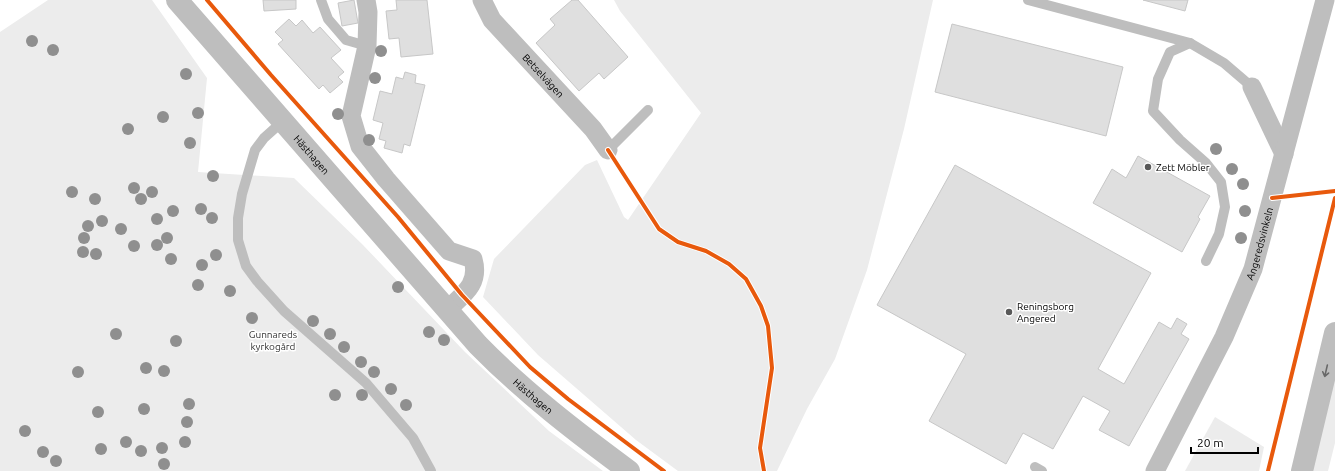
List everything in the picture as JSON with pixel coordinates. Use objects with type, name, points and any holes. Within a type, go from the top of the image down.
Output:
[{"type":"street","name":"Hästhagen","points":[[178,0],[447,310],[506,373],[553,414],[629,471]]},
{"type":"street","points":[[366,0],[368,12],[366,46],[351,116],[360,146],[386,179],[449,252],[473,259],[476,269],[472,285],[447,310]]},
{"type":"street","name":"Betselvägen","points":[[482,0],[492,20],[593,129],[608,150]]},
{"type":"street","name":"Angeredsvinkeln","points":[[1155,471],[1224,337],[1253,269],[1325,0]]},
{"type":"street","points":[[1252,88],[1284,154]]},
{"type":"street","points":[[1302,471],[1335,334]]},
{"type":"lane","points":[[321,0],[328,19],[346,40],[366,46]]},
{"type":"lane","points":[[1028,0],[1190,43],[1224,62],[1252,88]]},
{"type":"lane","points":[[1190,43],[1170,52],[1158,79],[1153,111],[1180,140],[1206,163],[1221,182],[1225,207],[1219,234],[1206,261]]},
{"type":"lane","points":[[608,150],[648,110]]},
{"type":"lane","points":[[283,121],[264,138],[256,150],[242,194],[238,218],[238,240],[246,266],[257,282],[284,311],[366,383],[413,438],[431,471]]},
{"type":"green space","name":"Gunnareds kyrkogård","points":[[48,0],[152,0],[207,78],[198,172],[294,178],[363,245],[465,352],[549,431],[603,471],[0,471],[0,32]]},
{"type":"green space","points":[[614,0],[933,0],[904,129],[867,270],[835,359],[807,409],[777,471],[678,471],[636,440],[538,355],[483,297],[494,259],[585,165],[597,160],[624,217],[628,220],[701,113],[620,11]]},
{"type":"green space","points":[[1335,369],[1335,443],[1328,471],[1310,471]]},
{"type":"green space","points":[[1215,417],[1264,447],[1259,471],[1185,471]]},
{"type":"building","points":[[263,0],[296,0],[296,9],[264,11]]},
{"type":"building","points":[[354,0],[358,23],[342,26],[338,3]]},
{"type":"building","points":[[396,0],[427,0],[433,54],[401,57],[399,38],[389,39],[386,11],[397,10]]},
{"type":"building","points":[[572,0],[578,0],[628,57],[604,79],[599,73],[579,91],[536,43],[555,25],[550,19]]},
{"type":"building","points":[[1143,0],[1188,0],[1185,11]]},
{"type":"building","points":[[289,19],[296,26],[302,20],[313,33],[320,27],[341,50],[331,58],[344,72],[338,77],[343,82],[330,93],[323,85],[319,89],[278,44],[283,40],[275,32]]},
{"type":"building","points":[[952,24],[1123,67],[1106,136],[935,92]]},
{"type":"building","points":[[405,72],[416,75],[415,83],[425,85],[410,146],[404,144],[402,153],[384,148],[386,141],[379,139],[383,123],[373,120],[380,91],[392,94],[396,77],[403,79]]},
{"type":"building","points":[[1138,156],[1210,196],[1198,217],[1200,219],[1182,252],[1093,203],[1112,169],[1126,178]]},
{"type":"building","name":"Reningsborg Angered","points":[[955,165],[1151,273],[1098,369],[1124,384],[1159,322],[1171,329],[1177,318],[1187,324],[1181,334],[1189,339],[1129,446],[1099,430],[1110,411],[1083,396],[1053,449],[1023,433],[1006,464],[929,421],[966,354],[877,305]]},
{"type":"cycle path","points":[[207,0],[271,75],[398,217],[462,295],[530,367],[568,399],[664,471]]},
{"type":"cycle path","points":[[608,150],[659,229],[678,242],[706,251],[729,264],[746,279],[761,306],[768,326],[772,368],[760,448],[764,471]]},
{"type":"cycle path","points":[[1272,198],[1335,191]]},
{"type":"cycle path","points":[[1268,471],[1335,198]]},
{"type":"place","name":"Zett Möbler","points":[[1148,167]]},
{"type":"place","name":"Reningsborg Angered","points":[[1009,312]]}]
